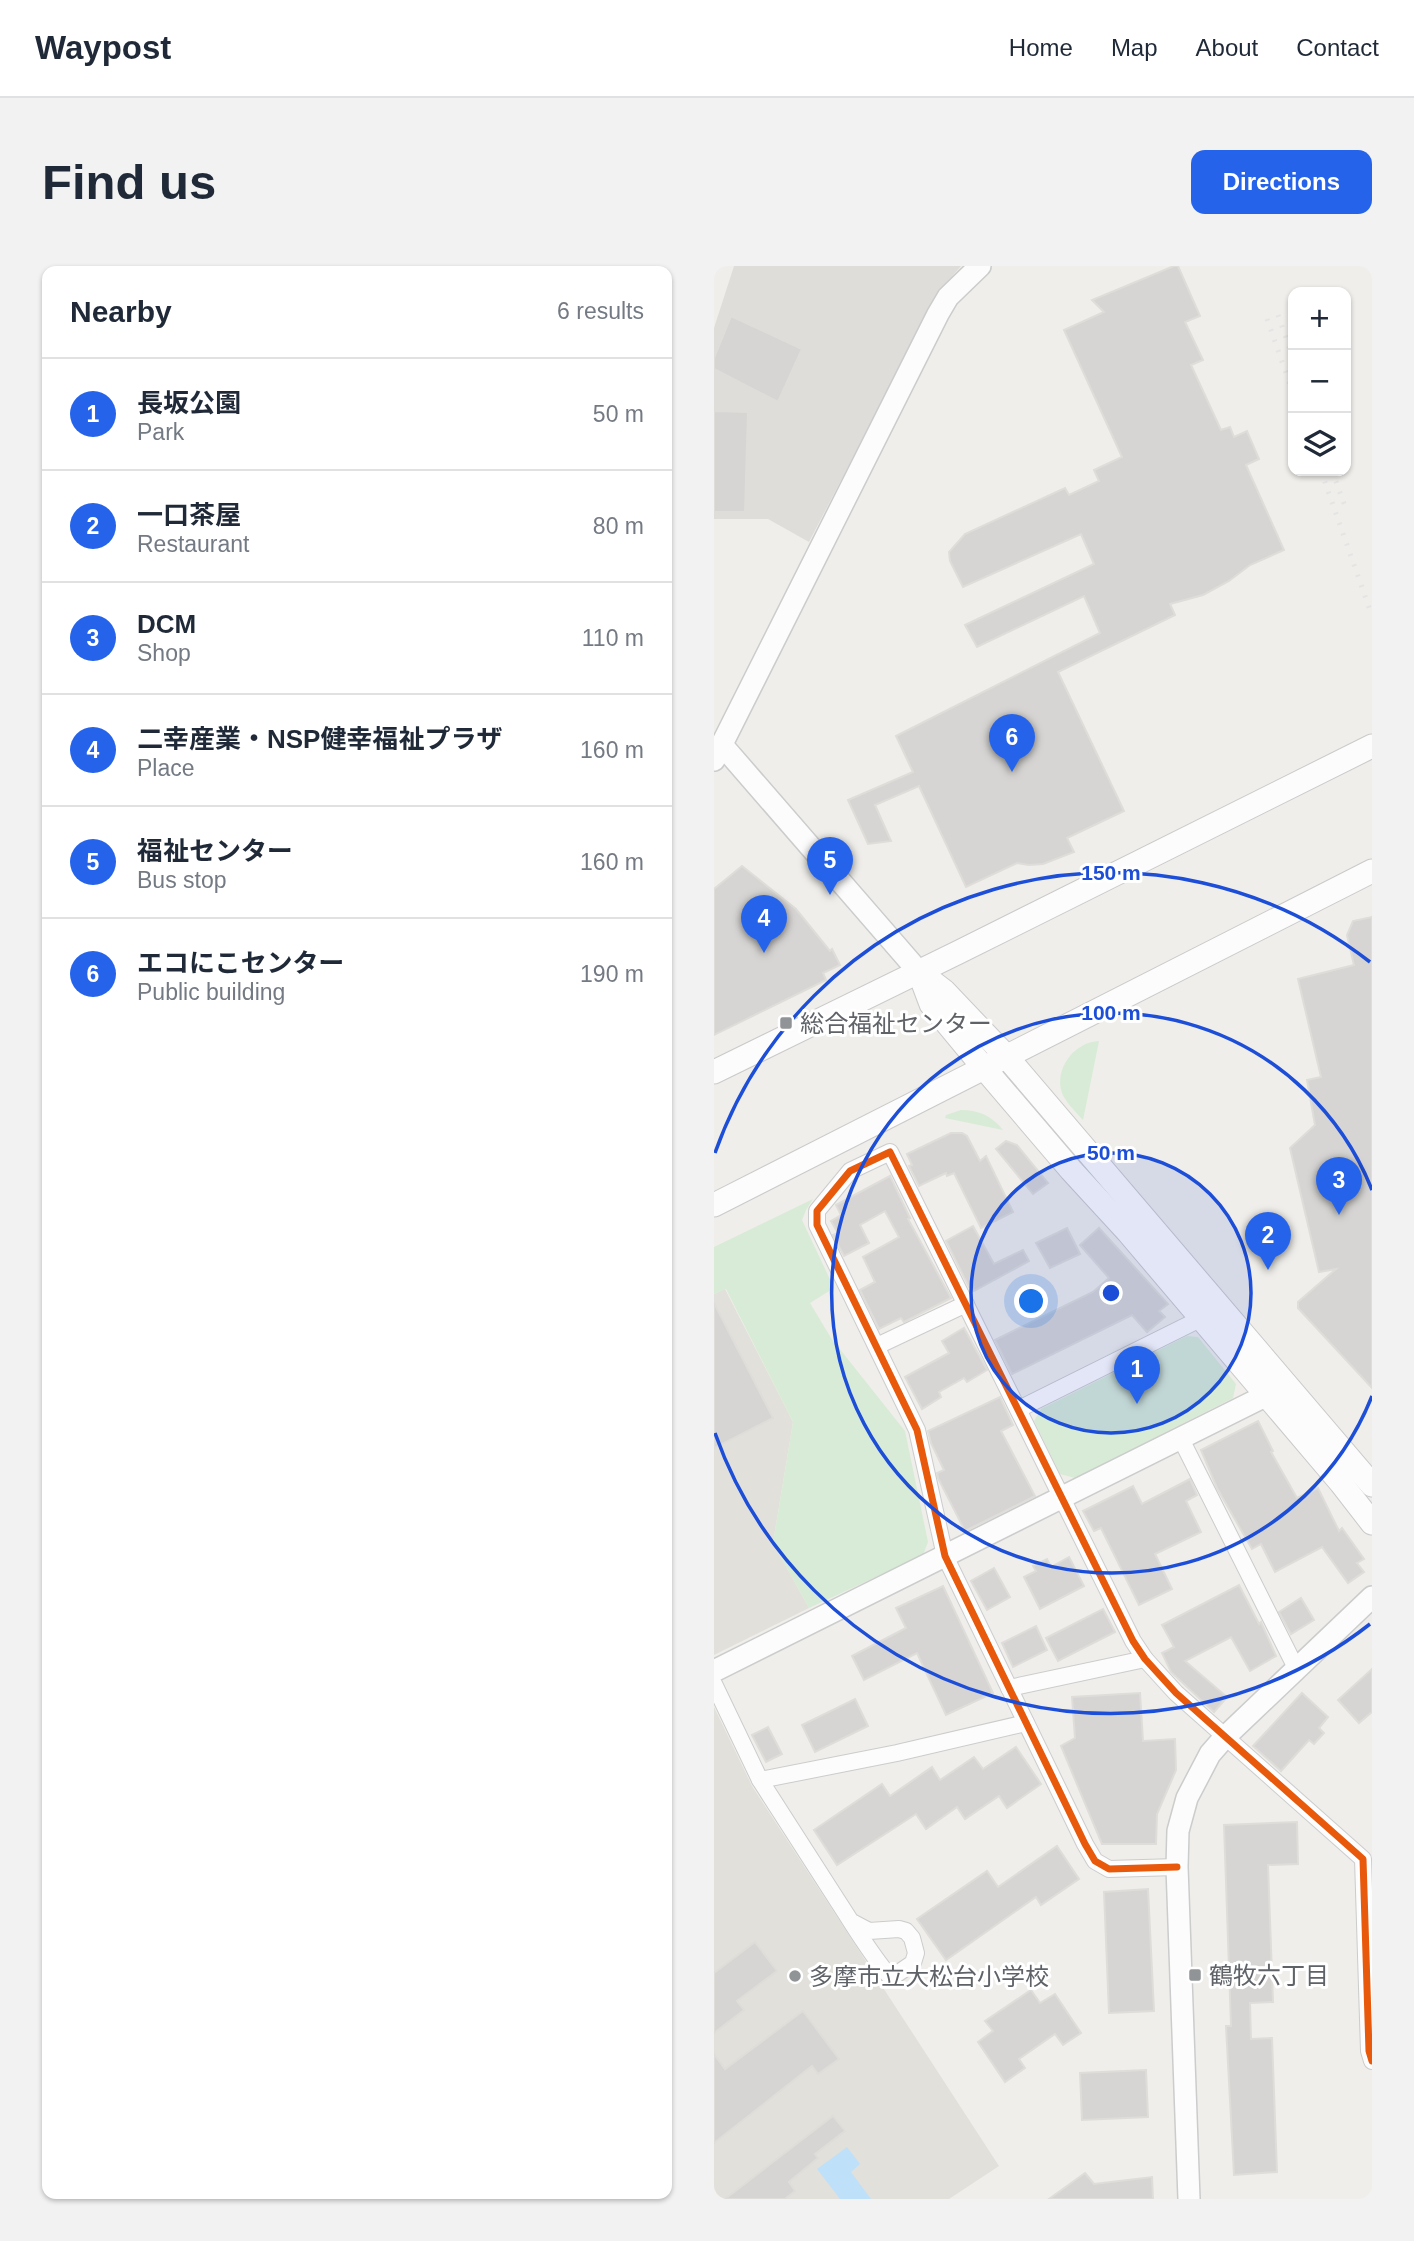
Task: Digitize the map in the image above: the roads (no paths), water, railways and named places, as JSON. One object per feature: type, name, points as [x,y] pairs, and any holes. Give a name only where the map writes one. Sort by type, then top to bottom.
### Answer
[{"type":"main road","points":[[714,1072],[1372,746]]},
{"type":"main road","points":[[714,1205],[1372,871]]},
{"type":"main road","points":[[919,972],[944,991],[1006,1056],[1372,1485]]},
{"type":"main road","points":[[919,972],[931,1004],[1202,1318],[1372,1523]]},
{"type":"street","points":[[919,972],[718,752],[938,314],[948,297],[980,266]]},
{"type":"street","points":[[1177,1867],[1109,1869],[1096,1861],[1085,1844],[945,1556],[918,1430],[817,1225],[817,1211],[850,1171],[890,1152],[1133,1641],[1145,1659],[1176,1693],[1224,1738],[1367,1859],[1369,2051],[1372,2061]]},
{"type":"street","points":[[877,1346],[967,1304]]},
{"type":"street","points":[[1019,1409],[1202,1318]]},
{"type":"street","points":[[714,1671],[1267,1395]]},
{"type":"street","points":[[1181,1439],[1296,1668]]},
{"type":"street","points":[[1189,2199],[1177,1867],[1178,1831],[1187,1798],[1200,1769],[1224,1738],[1372,1597]]},
{"type":"street","points":[[1009,1688],[1145,1659]]},
{"type":"street","points":[[714,1684],[760,1780],[852,1922]]},
{"type":"street","points":[[760,1780],[897,1753],[1026,1723]]},
{"type":"water","points":[[847,2147],[860,2164],[851,2172],[871,2199],[840,2199],[817,2169]]},
{"type":"railway","points":[[1278,315],[1290,350]]},
{"type":"railway","points":[[1267,319],[1288,379]]},
{"type":"railway","points":[[1323,476],[1372,616]]},
{"type":"railway","points":[[1334,476],[1346,509]]},
{"type":"place","name":"エコにこセンター","points":[[1012,772]]},
{"type":"place","name":"福祉センター","points":[[830,895]]},
{"type":"place","name":"二幸産業・NSP健幸福祉プラザ","points":[[764,953]]},
{"type":"place","name":"総合福祉センター","points":[[786,1023]]},
{"type":"place","name":"DCM","points":[[1339,1215]]},
{"type":"place","name":"一口茶屋","points":[[1268,1270]]},
{"type":"place","name":"長坂公園","points":[[1137,1404]]},
{"type":"place","name":"鶴牧六丁目","points":[[1195,1975]]},
{"type":"place","name":"多摩市立大松台小学校","points":[[795,1976]]}]
